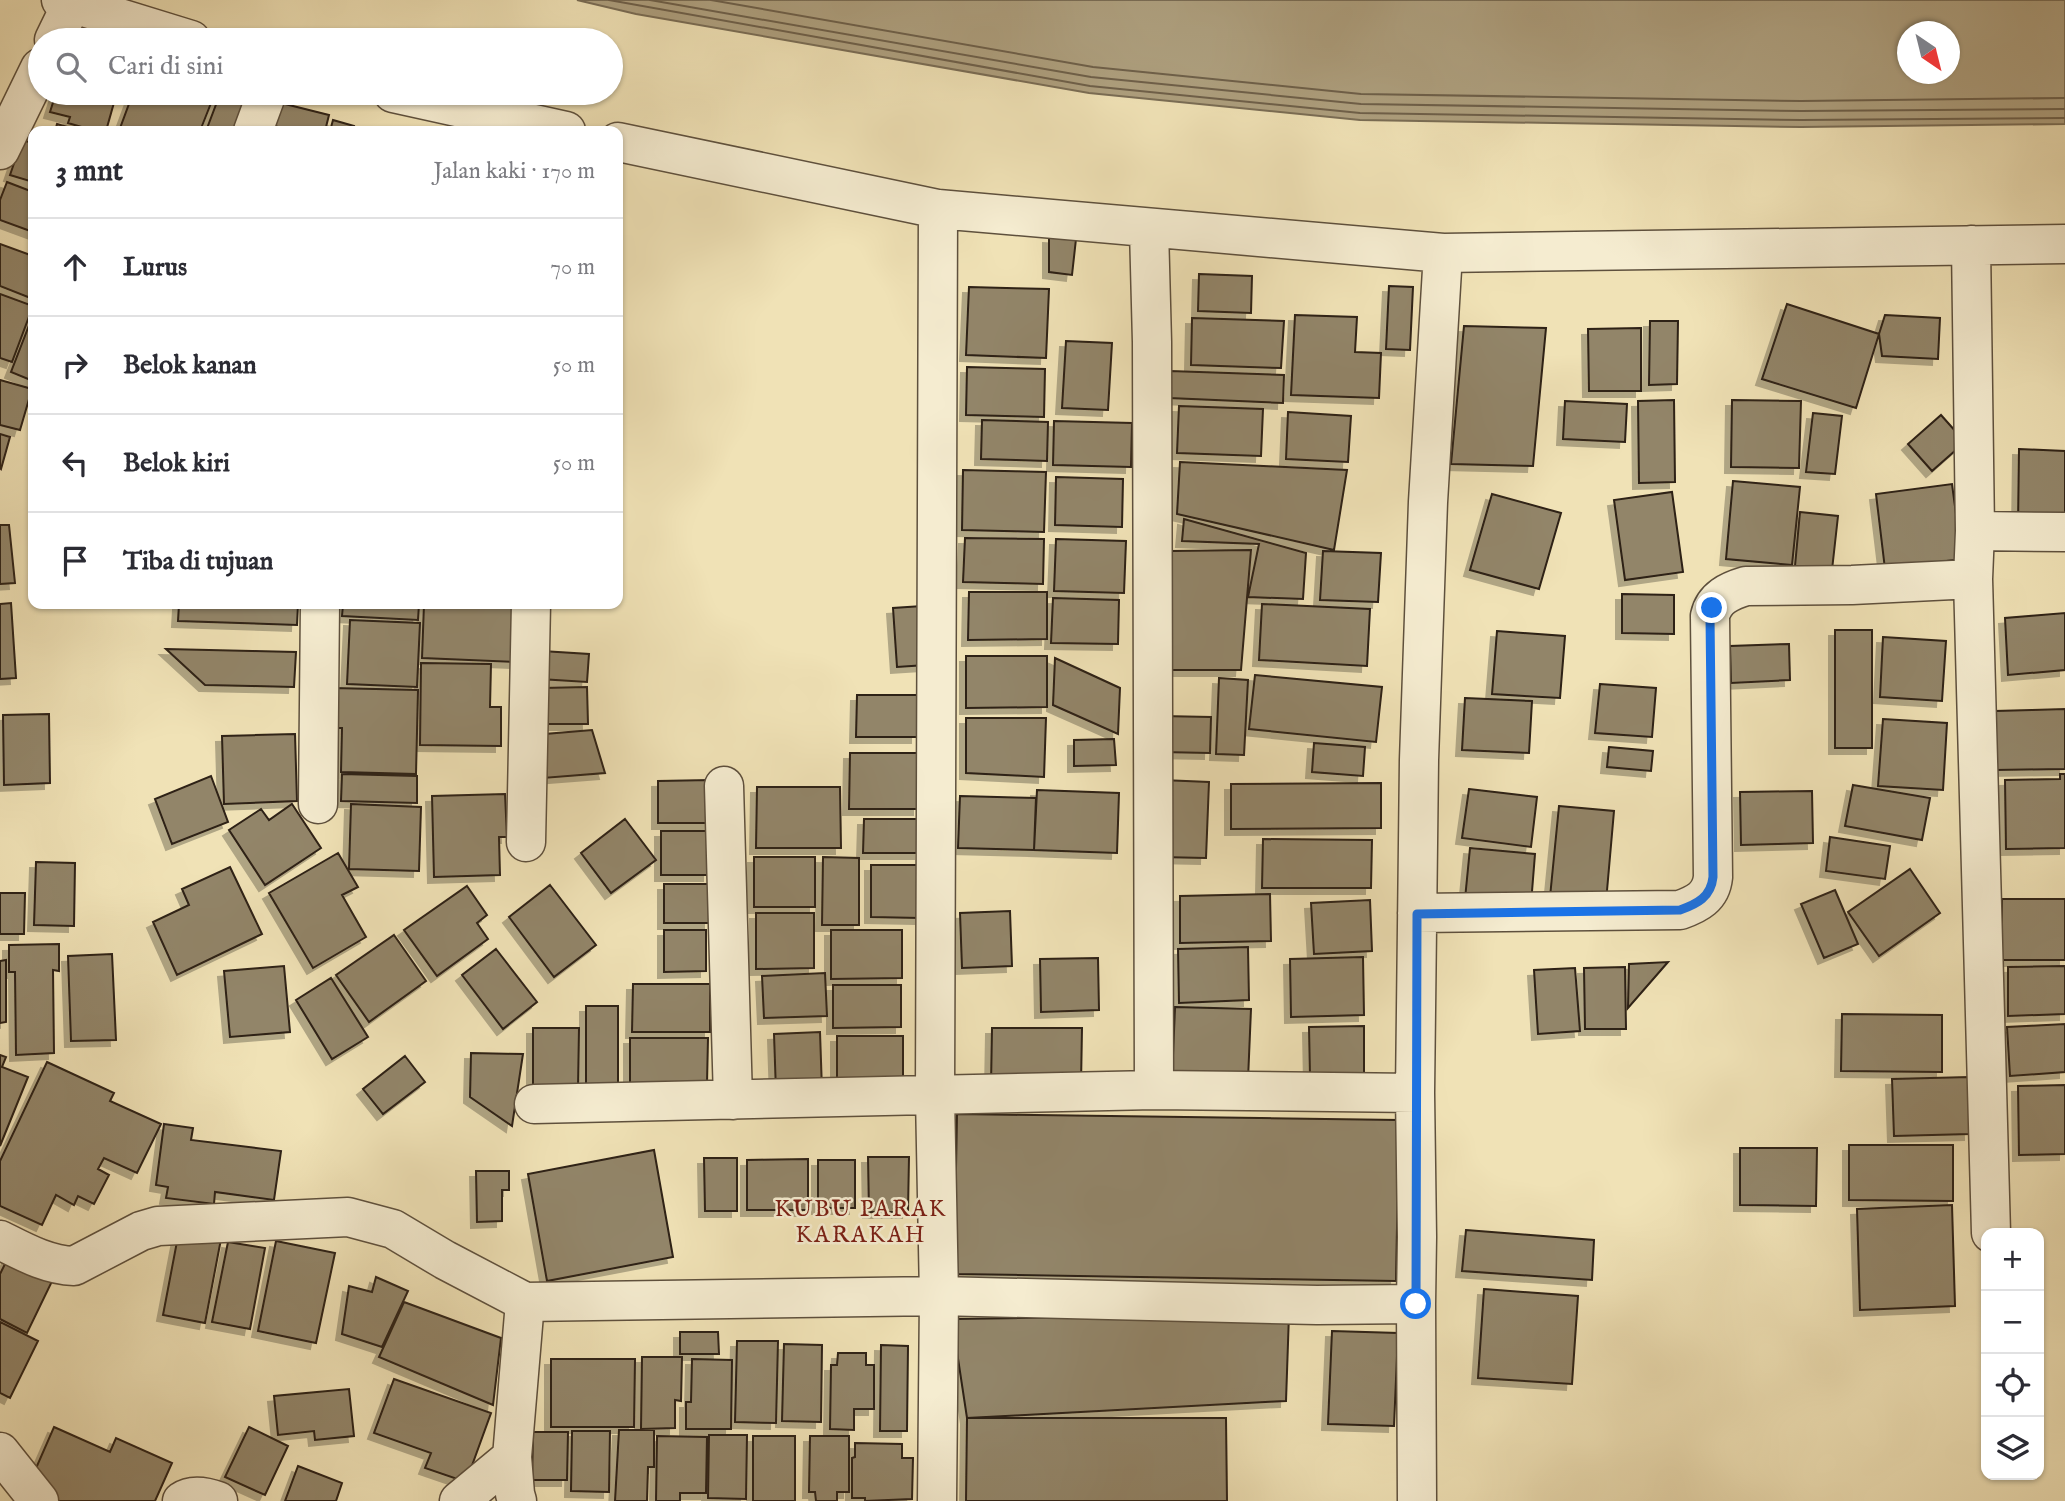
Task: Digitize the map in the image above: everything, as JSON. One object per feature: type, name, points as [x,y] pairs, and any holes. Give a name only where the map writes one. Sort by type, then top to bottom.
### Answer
[{"type":"street","points":[[58,28],[66,2],[152,28]]},
{"type":"street","points":[[0,150],[28,93]]},
{"type":"street","points":[[255,126],[263,105]]},
{"type":"street","points":[[448,105],[543,126]]},
{"type":"street","points":[[623,143],[938,209],[1443,253],[2065,244]]},
{"type":"street","points":[[937,1501],[939,1296],[935,1096],[938,209]]},
{"type":"street","points":[[1149,229],[1152,342],[1154,1090]]},
{"type":"street","points":[[1971,245],[1975,531],[1973,579],[1991,1228]]},
{"type":"street","points":[[1417,1501],[1415,1093],[1419,747],[1428,502],[1443,253]]},
{"type":"street","points":[[1975,531],[2065,532]]},
{"type":"street","points":[[1417,914],[1680,910],[1699,902],[1712,887],[1713,877],[1710,616],[1719,599],[1730,591],[1746,586],[1852,585],[1973,579]]},
{"type":"street","points":[[318,804],[320,609]]},
{"type":"street","points":[[526,842],[531,609]]},
{"type":"street","points":[[724,786],[733,1100]]},
{"type":"street","points":[[534,1104],[1154,1090],[1415,1093]]},
{"type":"street","points":[[0,1240],[36,1258],[74,1266],[141,1231],[158,1226],[348,1217],[393,1229],[445,1260],[526,1302],[939,1296],[1317,1305],[1416,1304]]},
{"type":"street","points":[[517,1501],[512,1457],[526,1302]]},
{"type":"street","points":[[0,1452],[39,1501]]},
{"type":"street","points":[[459,1501],[512,1457]]},
{"type":"street","points":[[182,1501],[197,1496],[218,1501]]},
{"type":"water","points":[[577,0],[2065,0],[2065,124],[1801,127],[1360,120],[1089,93],[636,14]]},
{"type":"building","points":[[52,105],[113,105],[107,126],[78,126],[68,123],[70,117],[50,112]]},
{"type":"building","points":[[129,105],[210,105],[202,126],[121,126]]},
{"type":"building","points":[[216,105],[253,106],[245,126],[208,126]]},
{"type":"building","points":[[280,105],[329,115],[326,126],[274,126]]},
{"type":"building","points":[[333,120],[354,126],[331,126]]},
{"type":"building","points":[[22,140],[28,142],[28,180],[10,175]]},
{"type":"building","points":[[7,182],[28,190],[28,230],[0,220],[0,200]]},
{"type":"building","points":[[1049,237],[1076,239],[1072,275],[1049,272]]},
{"type":"building","points":[[0,244],[28,254],[28,297],[0,286]]},
{"type":"building","points":[[1199,274],[1252,276],[1251,313],[1198,311]]},
{"type":"building","points":[[1389,286],[1413,287],[1410,350],[1386,349]]},
{"type":"building","points":[[969,287],[1049,289],[1046,358],[966,355]]},
{"type":"building","points":[[0,294],[28,304],[28,319],[12,362],[0,358]]},
{"type":"building","points":[[1787,304],[1879,334],[1856,408],[1762,379]]},
{"type":"building","points":[[1295,315],[1357,317],[1355,352],[1381,353],[1379,398],[1291,395]]},
{"type":"building","points":[[1885,315],[1940,318],[1938,359],[1882,356],[1879,334]]},
{"type":"building","points":[[1192,318],[1284,321],[1281,368],[1191,365]]},
{"type":"building","points":[[1650,321],[1678,321],[1677,384],[1649,385]]},
{"type":"building","points":[[1464,326],[1546,328],[1533,466],[1451,464]]},
{"type":"building","points":[[28,328],[28,379],[11,372]]},
{"type":"building","points":[[1641,328],[1641,391],[1589,391],[1588,329]]},
{"type":"building","points":[[1066,341],[1112,343],[1108,410],[1062,408]]},
{"type":"building","points":[[967,367],[1045,369],[1044,417],[966,415]]},
{"type":"building","points":[[1170,371],[1284,375],[1283,403],[1169,398]]},
{"type":"building","points":[[0,380],[28,388],[28,403],[20,430],[0,425]]},
{"type":"building","points":[[1674,400],[1675,482],[1639,483],[1638,401]]},
{"type":"building","points":[[1732,400],[1801,401],[1799,468],[1731,467]]},
{"type":"building","points":[[1565,401],[1627,404],[1625,442],[1563,439]]},
{"type":"building","points":[[1179,406],[1263,409],[1261,456],[1177,453]]},
{"type":"building","points":[[1288,412],[1351,416],[1348,462],[1286,459]]},
{"type":"building","points":[[1813,413],[1842,416],[1835,474],[1806,472]]},
{"type":"building","points":[[1941,415],[1965,442],[1932,471],[1908,444]]},
{"type":"building","points":[[982,420],[1048,422],[1047,461],[981,459]]},
{"type":"building","points":[[1054,421],[1132,423],[1131,467],[1053,465]]},
{"type":"building","points":[[0,434],[10,437],[1,469],[0,468]]},
{"type":"building","points":[[2019,449],[2065,451],[2065,527],[2018,526]]},
{"type":"building","points":[[1180,462],[1347,470],[1334,550],[1177,514]]},
{"type":"building","points":[[963,470],[1046,472],[1044,532],[962,530]]},
{"type":"building","points":[[1056,477],[1123,479],[1122,527],[1055,525]]},
{"type":"building","points":[[1733,481],[1800,487],[1792,565],[1726,559]]},
{"type":"building","points":[[1952,484],[1962,559],[1885,569],[1876,494]]},
{"type":"building","points":[[1672,492],[1683,572],[1625,580],[1614,500]]},
{"type":"building","points":[[1492,494],[1561,513],[1539,589],[1470,570]]},
{"type":"building","points":[[1800,512],[1838,516],[1832,570],[1795,566]]},
{"type":"building","points":[[1184,519],[1306,553],[1303,599],[1248,597],[1259,544],[1182,541]]},
{"type":"building","points":[[0,525],[9,525],[15,583],[0,584]]},
{"type":"building","points":[[965,538],[1044,539],[1043,584],[963,582]]},
{"type":"building","points":[[1056,539],[1126,541],[1124,593],[1054,591]]},
{"type":"building","points":[[1251,550],[1241,670],[1161,670],[1171,551]]},
{"type":"building","points":[[1323,551],[1381,553],[1378,602],[1320,600]]},
{"type":"building","points":[[969,592],[1047,592],[1047,639],[968,640]]},
{"type":"building","points":[[1622,594],[1674,595],[1674,634],[1622,633]]},
{"type":"building","points":[[1053,598],[1119,600],[1118,644],[1051,643]]},
{"type":"building","points":[[11,603],[16,678],[0,679],[0,604]]},
{"type":"building","points":[[1262,604],[1370,609],[1367,666],[1259,660]]},
{"type":"building","points":[[922,606],[926,665],[897,667],[893,608]]},
{"type":"building","points":[[179,609],[298,609],[297,625],[178,621]]},
{"type":"building","points":[[343,609],[419,609],[418,620],[342,616]]},
{"type":"building","points":[[424,609],[519,609],[516,662],[422,658]]},
{"type":"building","points":[[2065,613],[2065,670],[2008,675],[2005,618]]},
{"type":"building","points":[[350,620],[420,623],[417,687],[347,684]]},
{"type":"building","points":[[1835,630],[1872,630],[1872,748],[1835,748]]},
{"type":"building","points":[[1497,631],[1565,636],[1560,698],[1492,694]]},
{"type":"building","points":[[1883,637],[1946,641],[1942,701],[1880,697]]},
{"type":"building","points":[[1789,644],[1790,680],[1731,683],[1730,646]]},
{"type":"building","points":[[166,649],[296,652],[294,687],[205,685]]},
{"type":"building","points":[[542,651],[589,654],[587,682],[540,679]]},
{"type":"building","points":[[966,656],[1047,656],[1047,707],[966,708]]},
{"type":"building","points":[[1055,658],[1120,688],[1118,734],[1053,705]]},
{"type":"building","points":[[421,663],[491,664],[490,707],[501,707],[501,746],[420,745]]},
{"type":"building","points":[[1255,675],[1382,687],[1376,742],[1249,729]]},
{"type":"building","points":[[1219,678],[1248,680],[1244,755],[1216,754]]},
{"type":"building","points":[[1600,684],[1656,688],[1652,737],[1595,733]]},
{"type":"building","points":[[587,687],[588,724],[543,724],[542,688]]},
{"type":"building","points":[[333,688],[418,690],[416,774],[341,772],[342,728],[332,728]]},
{"type":"building","points":[[857,695],[918,695],[917,737],[856,737]]},
{"type":"building","points":[[1465,698],[1532,701],[1529,753],[1462,750]]},
{"type":"building","points":[[2065,709],[2065,769],[1995,770],[1995,711]]},
{"type":"building","points":[[49,714],[50,783],[4,785],[3,715]]},
{"type":"building","points":[[1161,716],[1211,717],[1210,753],[1160,752]]},
{"type":"building","points":[[966,718],[1046,718],[1044,777],[966,773]]},
{"type":"building","points":[[1883,719],[1947,723],[1943,790],[1878,786]]},
{"type":"building","points":[[592,730],[605,773],[543,778],[545,734]]},
{"type":"building","points":[[295,734],[297,801],[224,804],[222,736]]},
{"type":"building","points":[[1114,739],[1116,765],[1074,766],[1074,740]]},
{"type":"building","points":[[1314,743],[1365,747],[1363,776],[1312,772]]},
{"type":"building","points":[[1609,747],[1653,751],[1651,771],[1607,767]]},
{"type":"building","points":[[850,753],[919,753],[919,809],[849,809]]},
{"type":"building","points":[[342,774],[417,776],[417,803],[341,801]]},
{"type":"building","points":[[2060,774],[2065,774],[2065,848],[2006,849],[2005,780],[2060,779]]},
{"type":"building","points":[[211,776],[228,822],[172,844],[155,799]]},
{"type":"building","points":[[711,780],[711,823],[658,823],[658,781]]},
{"type":"building","points":[[1162,780],[1209,782],[1206,858],[1159,857]]},
{"type":"building","points":[[1381,783],[1381,828],[1231,829],[1231,784]]},
{"type":"building","points":[[1853,785],[1930,798],[1922,840],[1845,826]]},
{"type":"building","points":[[757,787],[840,787],[841,848],[756,848]]},
{"type":"building","points":[[1469,789],[1537,797],[1531,847],[1462,838]]},
{"type":"building","points":[[1037,790],[1119,793],[1117,853],[1034,850]]},
{"type":"building","points":[[1812,791],[1813,843],[1741,845],[1740,792]]},
{"type":"building","points":[[505,794],[507,837],[499,837],[500,875],[434,877],[432,796]]},
{"type":"building","points":[[960,796],[1036,798],[1034,850],[958,848]]},
{"type":"building","points":[[292,804],[321,848],[265,885],[229,830],[261,809],[269,820]]},
{"type":"building","points":[[351,804],[421,807],[419,871],[349,869]]},
{"type":"building","points":[[1559,806],[1614,811],[1606,902],[1550,897]]},
{"type":"building","points":[[625,819],[656,860],[611,893],[581,853]]},
{"type":"building","points":[[864,819],[920,819],[920,853],[863,853]]},
{"type":"building","points":[[661,831],[710,831],[709,875],[661,875]]},
{"type":"building","points":[[1830,837],[1890,846],[1885,879],[1826,871]]},
{"type":"building","points":[[1263,839],[1372,840],[1371,888],[1262,888]]},
{"type":"building","points":[[1470,848],[1535,854],[1531,904],[1465,899]]},
{"type":"building","points":[[338,853],[358,887],[342,895],[366,937],[313,968],[269,893]]},
{"type":"building","points":[[754,857],[815,857],[815,907],[754,907]]},
{"type":"building","points":[[823,857],[859,858],[859,925],[822,925]]},
{"type":"building","points":[[36,862],[75,863],[74,926],[34,925]]},
{"type":"building","points":[[871,865],[921,865],[920,918],[871,917]]},
{"type":"building","points":[[230,867],[262,934],[177,975],[153,922],[189,905],[182,889]]},
{"type":"building","points":[[1910,869],[1940,913],[1879,956],[1848,912]]},
{"type":"building","points":[[664,884],[710,884],[710,923],[664,923]]},
{"type":"building","points":[[550,885],[596,945],[554,977],[509,917]]},
{"type":"building","points":[[467,886],[487,915],[477,923],[488,939],[437,976],[404,930]]},
{"type":"building","points":[[1835,890],[1858,944],[1824,958],[1801,904]]},
{"type":"building","points":[[0,893],[25,893],[24,934],[0,934]]},
{"type":"building","points":[[1270,894],[1271,941],[1180,943],[1180,896]]},
{"type":"building","points":[[2002,899],[2065,899],[2065,960],[2002,960]]},
{"type":"building","points":[[1370,900],[1372,951],[1314,954],[1311,903]]},
{"type":"building","points":[[1010,911],[1012,966],[962,968],[960,913]]},
{"type":"building","points":[[756,913],[814,913],[814,968],[756,969]]},
{"type":"building","points":[[664,930],[706,930],[706,971],[664,972]]},
{"type":"building","points":[[831,930],[902,930],[902,978],[831,979]]},
{"type":"building","points":[[394,935],[426,981],[369,1022],[336,975]]},
{"type":"building","points":[[59,944],[59,971],[53,970],[54,1053],[16,1055],[15,972],[9,972],[9,945]]},
{"type":"building","points":[[1248,947],[1249,1000],[1179,1003],[1178,949]]},
{"type":"building","points":[[496,949],[537,1002],[503,1029],[462,975]]},
{"type":"building","points":[[112,954],[116,1040],[71,1041],[68,956]]},
{"type":"building","points":[[1363,957],[1364,1015],[1291,1017],[1290,959]]},
{"type":"building","points":[[1098,958],[1099,1010],[1041,1012],[1040,959]]},
{"type":"building","points":[[6,960],[6,1022],[0,1023],[0,961]]},
{"type":"building","points":[[1668,962],[1628,1008],[1629,964]]},
{"type":"building","points":[[284,966],[290,1032],[230,1037],[224,971]]},
{"type":"building","points":[[2065,966],[2065,1014],[2008,1016],[2008,967]]},
{"type":"building","points":[[1625,967],[1626,1029],[1585,1029],[1584,968]]},
{"type":"building","points":[[1575,968],[1580,1031],[1538,1034],[1534,970]]},
{"type":"building","points":[[825,973],[827,1016],[764,1018],[762,976]]},
{"type":"building","points":[[331,978],[368,1037],[332,1059],[296,1000]]},
{"type":"building","points":[[633,984],[710,984],[710,1032],[632,1032]]},
{"type":"building","points":[[833,985],[901,985],[901,1027],[833,1028]]},
{"type":"building","points":[[586,1006],[618,1006],[618,1088],[586,1088]]},
{"type":"building","points":[[1175,1007],[1251,1009],[1248,1080],[1172,1079]]},
{"type":"building","points":[[1842,1014],[1942,1015],[1942,1072],[1841,1071]]},
{"type":"building","points":[[2065,1024],[2065,1072],[2010,1076],[2007,1027]]},
{"type":"building","points":[[1364,1026],[1364,1076],[1310,1076],[1309,1027]]},
{"type":"building","points":[[533,1028],[579,1028],[578,1089],[533,1089]]},
{"type":"building","points":[[992,1028],[1082,1028],[1081,1085],[991,1085]]},
{"type":"building","points":[[820,1032],[822,1090],[776,1092],[774,1034]]},
{"type":"building","points":[[837,1036],[903,1036],[903,1082],[837,1082]]},
{"type":"building","points":[[630,1038],[708,1038],[707,1084],[630,1085]]},
{"type":"building","points":[[471,1053],[523,1054],[512,1126],[470,1097]]},
{"type":"building","points":[[0,1055],[6,1057],[2,1067],[28,1077],[0,1146]]},
{"type":"building","points":[[405,1056],[425,1082],[383,1114],[363,1089]]},
{"type":"building","points":[[47,1062],[114,1093],[110,1101],[161,1124],[137,1173],[104,1158],[98,1169],[109,1175],[94,1204],[78,1196],[74,1205],[56,1195],[42,1225],[0,1206],[0,1161]]},
{"type":"building","points":[[1969,1077],[1970,1134],[1894,1136],[1892,1079]]},
{"type":"building","points":[[2065,1085],[2065,1154],[2019,1155],[2018,1086]]},
{"type":"building","points":[[957,1114],[1399,1120],[1396,1281],[954,1274]]},
{"type":"building","points":[[164,1124],[193,1128],[191,1140],[281,1151],[274,1200],[215,1192],[214,1204],[166,1198],[168,1187],[156,1185]]},
{"type":"building","points":[[1849,1145],[1953,1145],[1953,1201],[1849,1200]]},
{"type":"building","points":[[1740,1148],[1817,1148],[1816,1206],[1740,1205]]},
{"type":"building","points":[[654,1150],[673,1257],[547,1281],[528,1174]]},
{"type":"building","points":[[868,1157],[909,1157],[908,1212],[869,1212]]},
{"type":"building","points":[[704,1158],[737,1158],[737,1211],[705,1211]]},
{"type":"building","points":[[808,1159],[808,1210],[747,1210],[747,1160]]},
{"type":"building","points":[[818,1160],[855,1160],[855,1208],[818,1208]]},
{"type":"building","points":[[476,1171],[509,1171],[509,1190],[502,1190],[502,1221],[477,1222]]},
{"type":"building","points":[[1952,1205],[1955,1306],[1860,1310],[1857,1209]]},
{"type":"building","points":[[1466,1230],[1594,1240],[1592,1280],[1462,1271]]},
{"type":"building","points":[[179,1231],[221,1239],[205,1323],[163,1315]]},
{"type":"building","points":[[276,1241],[335,1253],[316,1343],[258,1331]]},
{"type":"building","points":[[228,1242],[265,1248],[250,1329],[212,1322]]},
{"type":"building","points":[[11,1252],[56,1273],[27,1333],[0,1319],[0,1274]]},
{"type":"building","points":[[376,1277],[408,1291],[382,1347],[342,1334],[349,1286],[372,1292]]},
{"type":"building","points":[[1484,1289],[1578,1296],[1572,1384],[1478,1378]]},
{"type":"building","points":[[404,1302],[501,1338],[493,1405],[379,1357]]},
{"type":"building","points":[[1289,1314],[1286,1401],[967,1418],[952,1319]]},
{"type":"building","points":[[0,1322],[38,1341],[10,1398],[0,1393]]},
{"type":"building","points":[[1332,1331],[1398,1333],[1394,1426],[1328,1424]]},
{"type":"building","points":[[680,1332],[718,1332],[719,1354],[680,1354]]},
{"type":"building","points":[[737,1341],[778,1341],[776,1423],[735,1422]]},
{"type":"building","points":[[784,1344],[822,1345],[821,1422],[782,1421]]},
{"type":"building","points":[[881,1345],[908,1346],[907,1431],[880,1431]]},
{"type":"building","points":[[838,1353],[866,1353],[866,1365],[874,1365],[874,1409],[854,1409],[854,1430],[830,1429],[831,1365],[837,1365]]},
{"type":"building","points":[[642,1357],[682,1357],[681,1401],[675,1400],[675,1428],[641,1429]]},
{"type":"building","points":[[551,1359],[635,1359],[634,1427],[551,1427]]},
{"type":"building","points":[[692,1359],[732,1360],[731,1429],[686,1429],[686,1402],[691,1402]]},
{"type":"building","points":[[394,1379],[491,1413],[466,1482],[425,1468],[431,1453],[374,1433]]},
{"type":"building","points":[[349,1389],[354,1436],[315,1440],[314,1431],[278,1435],[274,1396]]},
{"type":"building","points":[[967,1418],[1226,1418],[1227,1501],[966,1501]]},
{"type":"building","points":[[54,1427],[110,1452],[116,1438],[172,1463],[155,1501],[56,1501],[33,1475]]},
{"type":"building","points":[[249,1427],[288,1446],[265,1495],[225,1477]]},
{"type":"building","points":[[619,1430],[654,1430],[654,1467],[648,1467],[647,1501],[615,1501]]},
{"type":"building","points":[[572,1431],[610,1431],[609,1492],[571,1491]]},
{"type":"building","points":[[533,1432],[568,1432],[567,1480],[532,1480]]},
{"type":"building","points":[[709,1435],[747,1435],[746,1499],[708,1498]]},
{"type":"building","points":[[657,1436],[707,1437],[706,1493],[680,1493],[680,1501],[656,1501]]},
{"type":"building","points":[[753,1436],[795,1436],[795,1501],[753,1501]]},
{"type":"building","points":[[810,1436],[849,1436],[849,1492],[837,1492],[837,1501],[816,1501],[815,1492],[809,1492]]},
{"type":"building","points":[[855,1443],[902,1444],[902,1458],[913,1458],[912,1499],[865,1501],[865,1498],[852,1498],[852,1458],[855,1457]]},
{"type":"building","points":[[298,1466],[342,1483],[336,1501],[285,1501]]},
{"type":"district","name":"KUBU PARAK KARAKAH","points":[[861,1222]]},
{"type":"route","points":[[1416,1304],[1417,914],[1680,910],[1699,902],[1708,893],[1713,877],[1712,608]]}]
